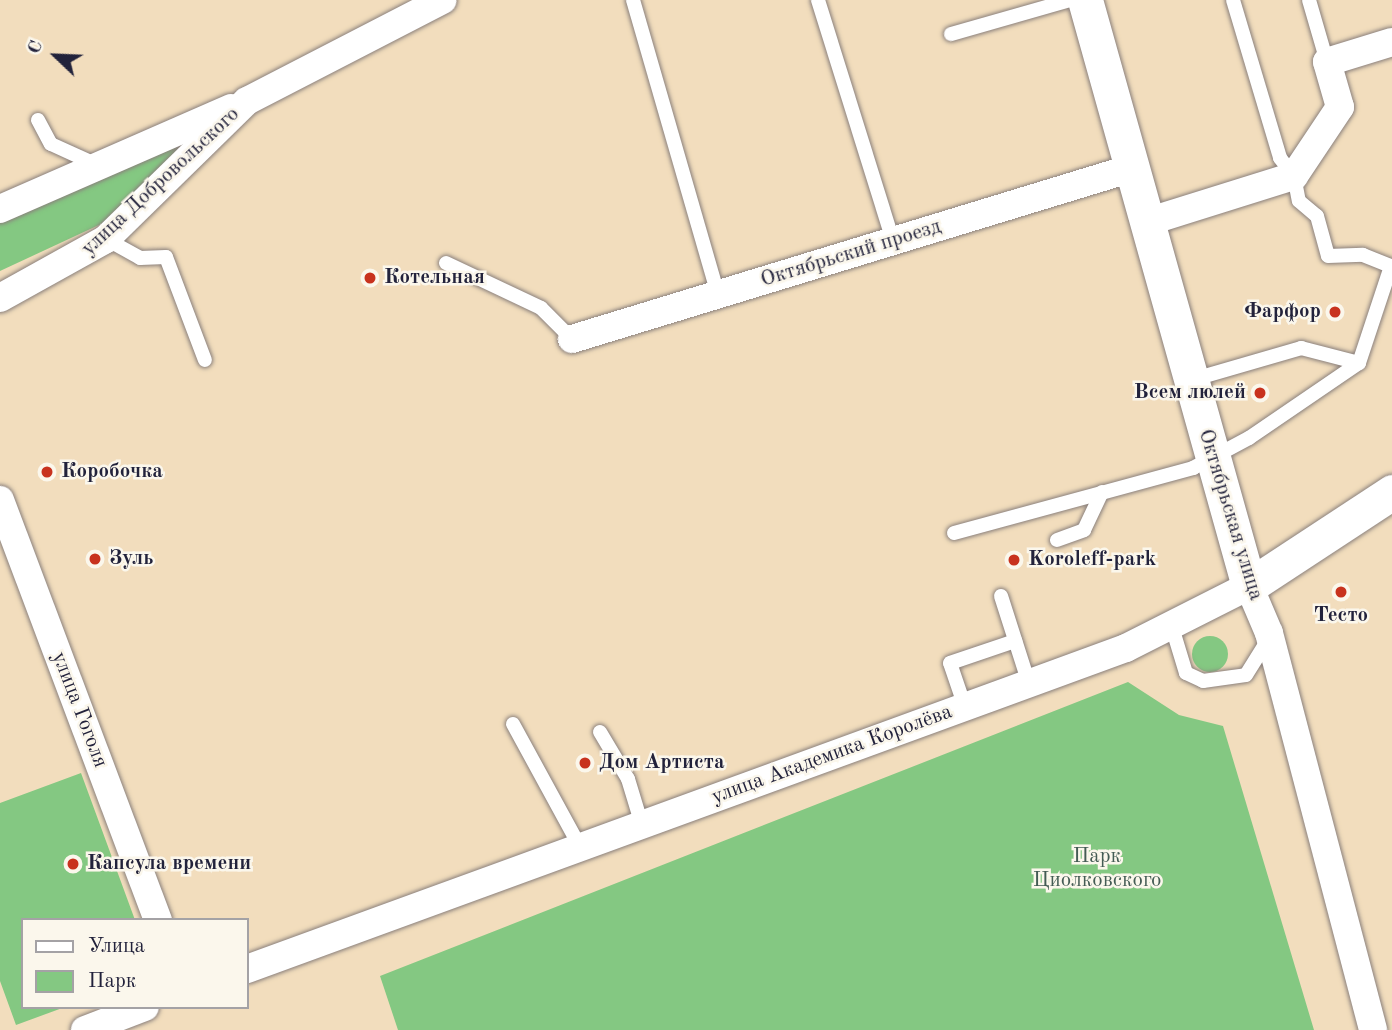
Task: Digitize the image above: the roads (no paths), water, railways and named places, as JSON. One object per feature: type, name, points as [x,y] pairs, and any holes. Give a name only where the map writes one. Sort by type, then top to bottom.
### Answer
[{"type":"street","name":"улица Добровольского","points":[[0,209],[247,101],[443,0]]},
{"type":"street","name":"Октябрьская улица","points":[[1085,0],[1129,169],[1147,222],[1212,461],[1249,586],[1269,633],[1373,1030]]},
{"type":"street","points":[[1147,222],[1294,176],[1340,107],[1327,62],[1392,42]]},
{"type":"street","name":"улица Добровольского","points":[[0,298],[106,239],[247,101]]},
{"type":"street","name":"Октябрьский проезд","points":[[572,339],[1129,169]]},
{"type":"street","name":"улица Академика Королёва","points":[[248,970],[1029,684],[1172,627],[1249,586],[1392,492]]},
{"type":"street","name":"улица Гоголя","points":[[0,502],[157,918]]},
{"type":"street","points":[[85,1030],[140,1009]]},
{"type":"lane","points":[[633,0],[718,295]]},
{"type":"lane","points":[[818,0],[893,241]]},
{"type":"lane","points":[[951,34],[1070,0]]},
{"type":"lane","points":[[954,533],[1212,461],[1359,363],[1364,332],[1391,266],[1363,255],[1328,256],[1317,216],[1299,201],[1294,176],[1280,158],[1233,0]]},
{"type":"lane","points":[[1309,0],[1327,62]]},
{"type":"lane","points":[[38,120],[51,145],[100,166]]},
{"type":"lane","points":[[106,239],[140,258],[166,257],[205,360]]},
{"type":"lane","points":[[446,263],[541,308],[572,339]]},
{"type":"lane","points":[[1189,381],[1301,348],[1359,363]]},
{"type":"lane","points":[[1057,540],[1084,530],[1102,492]]},
{"type":"lane","points":[[1001,596],[1029,684]]},
{"type":"lane","points":[[1172,627],[1186,673],[1225,682],[1245,675],[1261,659],[1269,633]]},
{"type":"lane","points":[[965,707],[950,663],[1015,641]]},
{"type":"lane","points":[[513,724],[580,847]]},
{"type":"lane","points":[[600,732],[628,779],[642,825]]},
{"type":"place","name":"Котельная","points":[[370,278]]},
{"type":"place","name":"Фарфор","points":[[1335,312]]},
{"type":"place","name":"Всем люлей","points":[[1260,393]]},
{"type":"place","name":"Коробочка","points":[[47,472]]},
{"type":"place","name":"Зуль","points":[[95,559]]},
{"type":"place","name":"Koroleff-park","points":[[1014,560]]},
{"type":"place","name":"Тесто","points":[[1341,592]]},
{"type":"place","name":"Дом Артиста","points":[[585,763]]},
{"type":"place","name":"Капсула времени","points":[[73,864]]},
{"type":"park label","name":"Парк Циолковского","points":[[1097,869]]}]
